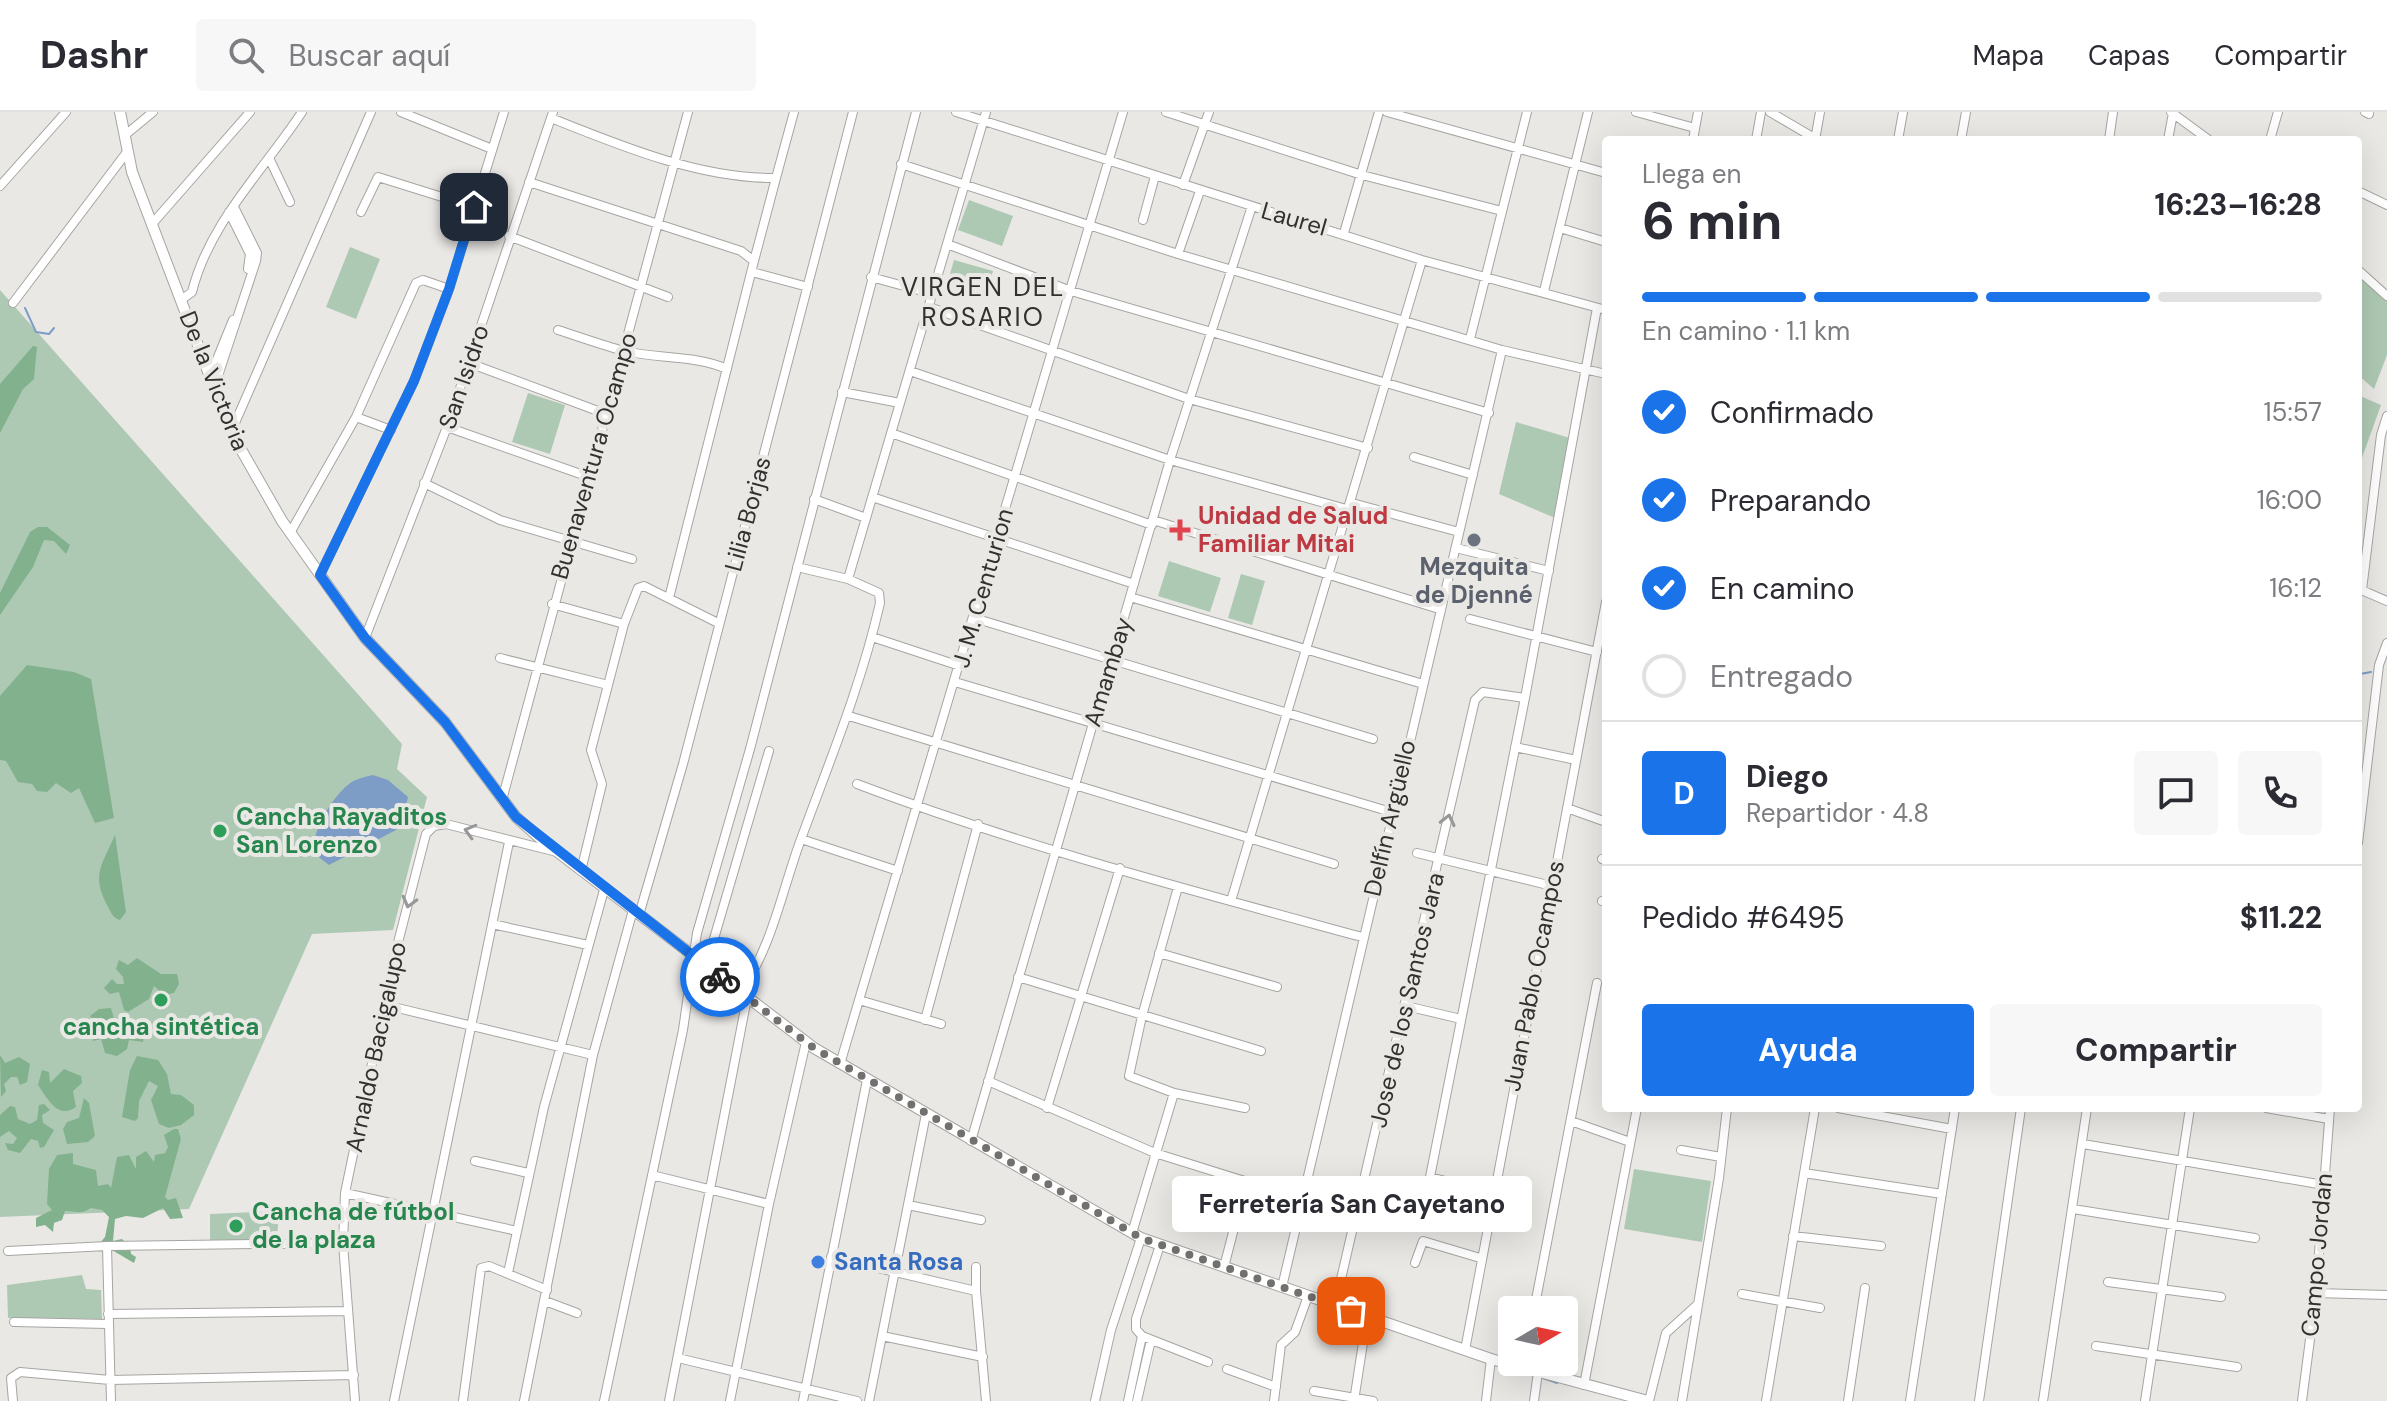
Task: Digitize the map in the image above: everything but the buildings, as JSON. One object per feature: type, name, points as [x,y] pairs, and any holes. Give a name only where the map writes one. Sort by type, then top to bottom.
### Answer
[{"type":"main road","name":"De la Victoria","points":[[120,112],[127,152],[231,432],[290,533],[365,638],[445,722],[502,800],[541,844],[558,852],[806,1042],[1136,1236],[1498,1360]]},
{"type":"main road","name":"De la Victoria","points":[[1552,1376],[1584,1385],[1603,1396],[1649,1401]]},
{"type":"street","points":[[0,186],[66,112]]},
{"type":"street","points":[[124,136],[153,112]]},
{"type":"street","points":[[152,224],[250,112]]},
{"type":"street","points":[[181,300],[192,292],[196,273],[231,209],[270,160],[302,112]]},
{"type":"street","points":[[231,432],[371,112]]},
{"type":"street","points":[[401,112],[492,149]]},
{"type":"street","points":[[320,575],[391,430],[449,289],[504,112]]},
{"type":"street","name":"Buenaventura Ocampo","points":[[502,800],[552,604],[688,112]]},
{"type":"street","points":[[669,598],[701,460],[794,112]]},
{"type":"street","name":"Lilia Borjas","points":[[524,1401],[593,1055],[683,764],[853,112]]},
{"type":"street","points":[[604,1401],[683,1030],[692,955],[916,112]]},
{"type":"street","name":"Laurel","points":[[956,112],[985,116],[1200,191],[1344,233],[1422,260],[1602,309]]},
{"type":"street","name":"J. M. Centurion","points":[[840,1064],[1123,112]]},
{"type":"street","points":[[1166,112],[1362,175],[1502,211]]},
{"type":"street","points":[[1183,185],[1209,112]]},
{"type":"street","points":[[1344,233],[1379,112]]},
{"type":"street","points":[[1387,112],[1517,151],[1602,172]]},
{"type":"street","points":[[1470,339],[1527,112]]},
{"type":"street","points":[[1544,291],[1588,112]]},
{"type":"street","points":[[1636,112],[1695,128]]},
{"type":"street","points":[[1694,136],[1698,112]]},
{"type":"street","points":[[1757,136],[1761,112]]},
{"type":"street","points":[[1770,112],[1809,136]]},
{"type":"street","points":[[1817,136],[1820,112]]},
{"type":"street","points":[[1899,136],[1903,112]]},
{"type":"street","points":[[1962,136],[1966,112]]},
{"type":"street","points":[[2110,136],[2113,112]]},
{"type":"street","points":[[2271,136],[2278,112]]},
{"type":"street","points":[[2169,136],[2172,113],[2204,136]]},
{"type":"street","points":[[552,115],[675,161],[734,177],[776,178]]},
{"type":"street","name":"San Isidro","points":[[365,638],[447,427],[552,115]]},
{"type":"street","points":[[848,579],[985,116]]},
{"type":"street","points":[[13,303],[127,152]]},
{"type":"street","points":[[270,160],[290,202]]},
{"type":"street","points":[[901,164],[965,182],[1178,254],[1502,350],[1602,373]]},
{"type":"street","points":[[1143,220],[1155,176]]},
{"type":"street","points":[[361,212],[378,177],[474,207]]},
{"type":"street","points":[[529,182],[741,251],[754,261]]},
{"type":"street","points":[[1178,254],[1200,191]]},
{"type":"street","points":[[2362,193],[2387,205]]},
{"type":"street","name":"Amambay","points":[[971,1141],[1170,460],[1252,206]]},
{"type":"street","points":[[213,380],[238,321],[254,254],[231,209]]},
{"type":"street","points":[[1560,228],[1602,241]]},
{"type":"street","points":[[509,236],[668,297]]},
{"type":"street","points":[[947,244],[1071,291],[1489,413]]},
{"type":"street","points":[[1231,901],[1422,260]]},
{"type":"street","points":[[752,272],[808,287]]},
{"type":"street","points":[[2362,274],[2384,294],[2387,281]]},
{"type":"street","points":[[871,277],[933,294]]},
{"type":"street","points":[[290,533],[356,417],[416,283],[423,280],[449,289]]},
{"type":"street","points":[[929,307],[1189,399],[1368,448]]},
{"type":"street","points":[[1492,1193],[1430,1177],[1538,635],[1586,370],[1602,309]]},
{"type":"street","points":[[558,330],[623,351],[678,361],[704,361],[727,369]]},
{"type":"street","name":"Delfín Argüello","points":[[1282,1287],[1391,812],[1502,350]]},
{"type":"street","points":[[469,363],[606,414]]},
{"type":"street","points":[[910,371],[1170,460],[1459,532]]},
{"type":"street","points":[[842,392],[900,403]]},
{"type":"street","points":[[2362,577],[2387,416]]},
{"type":"street","points":[[356,417],[391,430]]},
{"type":"street","points":[[447,427],[589,477]]},
{"type":"street","points":[[891,433],[1153,523],[1439,609]]},
{"type":"street","points":[[1414,457],[1473,475]]},
{"type":"street","points":[[424,483],[500,520],[632,559]]},
{"type":"street","points":[[872,497],[1134,584]]},
{"type":"street","points":[[814,499],[866,518]]},
{"type":"street","points":[[2362,519],[2371,520]]},
{"type":"street","points":[[1456,548],[1549,571]]},
{"type":"street","points":[[669,1401],[744,995],[849,716],[872,637],[879,593],[848,579],[797,567]]},
{"type":"street","points":[[581,871],[602,784],[591,750],[624,624],[638,588],[644,586],[718,623]]},
{"type":"street","points":[[2362,591],[2387,601]]},
{"type":"street","points":[[1130,597],[1423,684]]},
{"type":"street","points":[[552,604],[624,624]]},
{"type":"street","points":[[974,618],[1373,739]]},
{"type":"street","points":[[1470,619],[1597,652]]},
{"type":"street","name":"Juan Pablo Ocampos","points":[[1465,1350],[1492,1193],[1602,624]]},
{"type":"street","points":[[872,637],[960,666]]},
{"type":"street","points":[[2362,784],[2379,665],[2387,643]]},
{"type":"street","points":[[500,658],[608,685]]},
{"type":"street","points":[[955,682],[1391,812]]},
{"type":"street","name":"Jose de los Santos Jara","points":[[1335,1305],[1478,695],[1490,692],[1525,698]]},
{"type":"street","points":[[849,716],[1334,864]]},
{"type":"street","points":[[2362,725],[2371,726]]},
{"type":"street","points":[[1515,747],[1576,760]]},
{"type":"street","points":[[706,966],[769,751]]},
{"type":"street","points":[[857,784],[917,807],[1178,887],[1362,937]]},
{"type":"street","points":[[1567,808],[1602,821]]},
{"type":"street","name":"Arnaldo Bacigalupo","points":[[356,1401],[343,1243],[345,1193],[385,1005],[428,830],[446,824],[509,842],[541,844]]},
{"type":"street","points":[[925,1020],[978,824]]},
{"type":"street","points":[[801,839],[898,871]]},
{"type":"street","points":[[394,1401],[509,842]]},
{"type":"street","points":[[1417,853],[1552,886]]},
{"type":"street","points":[[1047,1108],[1120,868]]},
{"type":"street","points":[[1178,887],[1142,1016],[1129,1076],[1174,1093],[1245,1108]]},
{"type":"street","points":[[508,1273],[528,1173],[604,890]]},
{"type":"street","points":[[492,924],[588,945]]},
{"type":"street","points":[[1159,953],[1277,987]]},
{"type":"street","points":[[1018,977],[1261,1051]]},
{"type":"street","points":[[1537,1296],[1597,983]]},
{"type":"street","points":[[859,1000],[941,1024]]},
{"type":"street","points":[[385,1005],[593,1055]]},
{"type":"street","points":[[1406,1006],[1461,1019]]},
{"type":"street","points":[[730,1401],[769,1204],[806,1042]]},
{"type":"street","points":[[803,1401],[867,1080]]},
{"type":"street","points":[[988,1081],[1155,1153],[1302,1199]]},
{"type":"street","points":[[1095,1401],[1155,1153],[1174,1093]]},
{"type":"street","points":[[1584,1385],[1636,1112]]},
{"type":"street","points":[[1682,1401],[1727,1112]]},
{"type":"street","points":[[1766,1401],[1814,1112]]},
{"type":"street","points":[[1860,1112],[1952,1129]]},
{"type":"street","points":[[1910,1401],[1954,1112]]},
{"type":"street","points":[[1979,1401],[2020,1112]]},
{"type":"street","points":[[2043,1401],[2087,1112]]},
{"type":"street","points":[[2145,1401],[2189,1112]]},
{"type":"street","points":[[2289,1112],[2329,1119]]},
{"type":"street","name":"Campo Jordan","points":[[2302,1401],[2316,1293],[2330,1112]]},
{"type":"street","points":[[869,1401],[926,1114]]},
{"type":"street","points":[[1571,1121],[1630,1142]]},
{"type":"street","points":[[2083,1144],[2324,1185]]},
{"type":"street","points":[[1681,1150],[1721,1157]]},
{"type":"street","points":[[475,1161],[528,1173]]},
{"type":"street","points":[[1804,1173],[1942,1194]]},
{"type":"street","points":[[652,1175],[769,1204]]},
{"type":"street","points":[[1224,1267],[1246,1182]]},
{"type":"street","points":[[345,1193],[517,1231]]},
{"type":"street","points":[[908,1205],[981,1220]]},
{"type":"street","points":[[2073,1209],[2255,1238]]},
{"type":"street","points":[[1793,1236],[1881,1246]]},
{"type":"street","points":[[1415,1263],[1423,1241],[1480,1258]]},
{"type":"street","points":[[8,1251],[107,1246],[343,1243]]},
{"type":"street","points":[[1160,1245],[1136,1319],[1136,1329],[1147,1338],[1208,1362]]},
{"type":"street","points":[[107,1246],[111,1401]]},
{"type":"street","points":[[831,1257],[976,1291]]},
{"type":"street","points":[[463,1401],[480,1271],[489,1266],[547,1290]]},
{"type":"street","points":[[976,1267],[986,1401]]},
{"type":"street","points":[[2108,1282],[2221,1297]]},
{"type":"street","points":[[1848,1401],[1865,1288]]},
{"type":"street","points":[[2316,1293],[2387,1295]]},
{"type":"street","points":[[1742,1294],[1820,1308]]},
{"type":"street","points":[[1274,1401],[1281,1345],[1295,1332],[1308,1296]]},
{"type":"street","points":[[545,1301],[577,1313]]},
{"type":"street","points":[[1649,1401],[1666,1333],[1698,1304]]},
{"type":"street","points":[[108,1314],[348,1311]]},
{"type":"street","points":[[1354,1400],[1367,1317]]},
{"type":"street","points":[[14,1322],[108,1324]]},
{"type":"street","points":[[882,1336],[983,1357]]},
{"type":"street","points":[[1134,1400],[1147,1338]]},
{"type":"street","points":[[2096,1346],[2237,1367]]},
{"type":"street","points":[[678,1358],[857,1401]]},
{"type":"street","points":[[1486,1401],[1491,1359]]},
{"type":"street","points":[[1227,1369],[1276,1387]]},
{"type":"street","points":[[13,1401],[14,1374],[110,1380],[354,1375]]},
{"type":"street","points":[[1534,1401],[1537,1376]]},
{"type":"street","points":[[1314,1391],[1373,1401]]},
{"type":"green space","points":[[969,200],[1013,216],[1002,246],[958,230]]},
{"type":"green space","points":[[350,247],[380,259],[356,319],[326,307]]},
{"type":"green space","points":[[954,260],[993,271],[986,299],[946,288]]},
{"type":"green space","points":[[2362,279],[2387,301],[2387,355],[2374,389],[2362,378]]},
{"type":"green space","points":[[0,290],[402,744],[397,769],[427,797],[393,930],[312,934],[189,1209],[0,1217]]},
{"type":"green space","points":[[33,346],[37,347],[34,379],[23,389],[0,433],[0,384]]},
{"type":"green space","points":[[528,393],[565,405],[550,454],[512,442]]},
{"type":"green space","points":[[2362,397],[2381,405],[2362,458]]},
{"type":"green space","points":[[1516,422],[1570,438],[1555,518],[1499,494]]},
{"type":"green space","points":[[38,527],[47,527],[70,545],[66,554],[54,541],[44,540],[33,567],[0,615],[0,593],[30,532]]},
{"type":"green space","points":[[1169,561],[1221,578],[1210,612],[1158,596]]},
{"type":"green space","points":[[1241,574],[1265,581],[1252,625],[1228,618]]},
{"type":"green space","points":[[27,665],[74,672],[91,679],[114,818],[95,823],[79,788],[71,793],[56,783],[47,792],[37,791],[32,784],[18,782],[6,761],[0,760],[0,696]]},
{"type":"green space","points":[[115,835],[126,912],[120,920],[108,907],[99,879],[102,863]]},
{"type":"green space","points":[[137,958],[161,974],[177,974],[179,984],[174,993],[164,995],[154,986],[149,999],[128,1012],[124,1010],[119,992],[110,994],[104,988],[112,979],[117,984],[124,984],[123,977],[116,969],[119,960],[128,965]]},
{"type":"green space","points":[[111,1008],[117,1029],[131,1023],[139,1024],[145,1034],[143,1042],[129,1040],[127,1049],[117,1056],[105,1053],[101,1039],[93,1041],[95,1021],[90,1016],[99,1009]]},
{"type":"green space","points":[[0,1055],[5,1063],[19,1057],[30,1064],[27,1082],[20,1085],[17,1077],[11,1077],[4,1084],[6,1091],[1,1097]]},
{"type":"green space","points":[[137,1056],[158,1060],[167,1074],[171,1094],[181,1095],[194,1105],[194,1115],[181,1125],[169,1128],[159,1124],[151,1100],[158,1086],[149,1081],[139,1101],[138,1118],[135,1121],[122,1117],[130,1070]]},
{"type":"green space","points":[[64,1069],[81,1076],[82,1083],[73,1091],[76,1107],[64,1111],[50,1102],[38,1085],[42,1070],[49,1072],[50,1083]]},
{"type":"green space","points":[[84,1098],[89,1103],[95,1136],[88,1142],[67,1144],[63,1129],[67,1122],[79,1118]]},
{"type":"green space","points":[[44,1104],[50,1110],[42,1115],[43,1123],[54,1130],[44,1147],[40,1148],[38,1141],[31,1139],[20,1153],[8,1150],[5,1143],[13,1144],[17,1138],[9,1131],[0,1137],[0,1115],[10,1106],[15,1107],[18,1119],[30,1124],[37,1120],[39,1105]]},
{"type":"green space","points":[[178,1129],[181,1139],[165,1197],[168,1200],[176,1198],[183,1218],[170,1219],[163,1208],[143,1218],[126,1216],[115,1219],[113,1241],[122,1239],[130,1247],[131,1254],[136,1257],[134,1263],[100,1243],[105,1237],[109,1217],[102,1210],[65,1211],[62,1220],[54,1223],[53,1232],[45,1225],[36,1227],[36,1218],[52,1210],[47,1204],[49,1169],[57,1155],[73,1153],[73,1164],[96,1170],[98,1186],[108,1184],[111,1188],[117,1157],[129,1155],[136,1169],[136,1157],[146,1151],[154,1162],[155,1155],[165,1153],[168,1147],[164,1135]]},
{"type":"green space","points":[[1634,1169],[1711,1181],[1702,1242],[1624,1229]]},
{"type":"green space","points":[[279,1211],[277,1239],[210,1244],[210,1214]]},
{"type":"green space","points":[[82,1275],[86,1289],[101,1290],[102,1319],[8,1318],[7,1285]]},
{"type":"water","points":[[373,775],[388,780],[408,797],[403,819],[396,830],[329,865],[316,855],[314,847],[318,827],[336,797],[349,784]]},
{"type":"waterway","points":[[25,308],[36,332],[49,334],[54,328]]},
{"type":"waterway","points":[[2362,674],[2371,672]]},
{"type":"waterway","points":[[1543,1378],[1557,1383]]},
{"type":"way so far","points":[[720,977],[814,1048],[1141,1238],[1351,1311]]},
{"type":"place","name":"Unidad de Salud Familiar Mitai","points":[[1180,530]]},
{"type":"place","name":"Mezquita de Djenné","points":[[1474,540]]},
{"type":"place","name":"Cancha Rayaditos San Lorenzo","points":[[220,831]]},
{"type":"place","name":"cancha sintética","points":[[161,1000]]},
{"type":"place","name":"Cancha de fútbol de la plaza","points":[[236,1226]]},
{"type":"place","name":"Santa Rosa","points":[[818,1262]]},
{"type":"place","name":"Ferretería San Cayetano","points":[[1351,1311]]},
{"type":"district","name":"VIRGEN DEL ROSARIO","points":[[983,302]]},
{"type":"route","points":[[474,207],[449,289],[414,381],[320,575],[365,638],[445,722],[516,817],[604,890],[720,977]]}]
